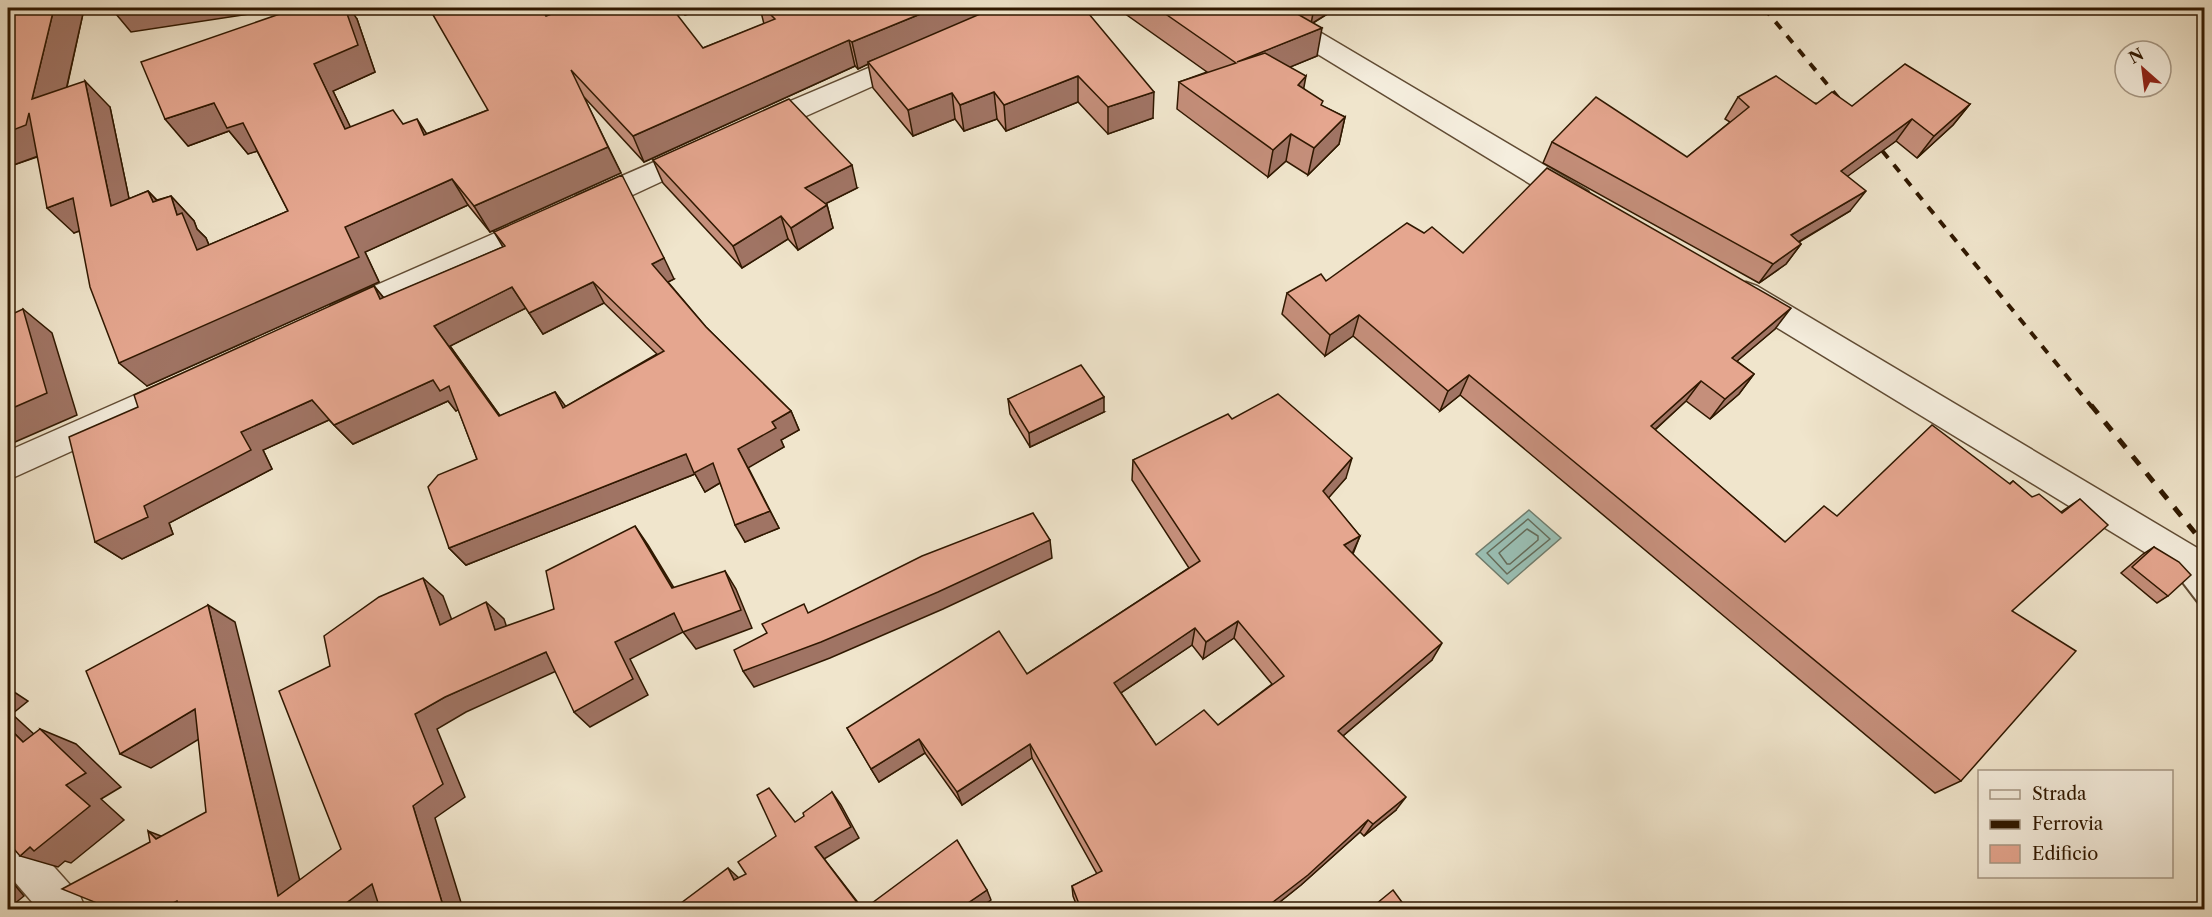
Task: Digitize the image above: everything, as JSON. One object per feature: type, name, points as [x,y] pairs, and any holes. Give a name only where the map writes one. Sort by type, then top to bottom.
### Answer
[{"type":"street","points":[[1261,8],[1603,214]]},
{"type":"street","points":[[322,323],[931,50]]},
{"type":"street","points":[[1725,282],[2205,570]]},
{"type":"street","points":[[8,466],[203,377]]},
{"type":"street","points":[[8,845],[66,909]]},
{"type":"lane","points":[[2168,549],[2205,596]]},
{"type":"water","points":[[1529,510],[1561,538],[1508,584],[1476,554]]},
{"type":"building","points":[[8,8],[54,8],[32,99],[85,81],[111,206],[148,191],[153,202],[171,196],[177,215],[182,213],[197,250],[288,211],[243,123],[227,128],[214,103],[165,119],[141,62],[297,8],[345,8],[358,45],[314,64],[345,129],[393,110],[403,124],[417,119],[424,135],[488,110],[429,8],[541,8],[546,16],[568,8],[672,8],[703,48],[775,19],[764,8],[935,8],[852,42],[849,40],[633,136],[571,70],[608,147],[474,206],[452,179],[345,227],[359,257],[119,363],[90,287],[73,198],[47,208],[29,113],[26,125],[8,132]]},
{"type":"building","points":[[118,8],[161,8],[116,14]]},
{"type":"building","points":[[994,8],[1084,8],[1154,92],[1108,107],[1078,76],[1004,105],[994,92],[960,105],[952,93],[908,110],[868,62]]},
{"type":"building","points":[[1157,8],[1287,8],[1322,28],[1237,62],[1265,53],[1306,76],[1298,85],[1323,101],[1321,105],[1345,117],[1314,148],[1291,134],[1273,150],[1179,82],[1236,63]]},
{"type":"building","points":[[1905,64],[1970,104],[1934,136],[1912,119],[1841,171],[1866,191],[1791,235],[1801,244],[1773,264],[1552,142],[1596,97],[1687,157],[1749,107],[1738,97],[1776,76],[1816,104],[1832,92],[1852,106]]},
{"type":"building","points":[[789,99],[852,165],[805,188],[827,205],[791,228],[781,216],[733,246],[653,160]]},
{"type":"building","points":[[1547,168],[1791,308],[1732,358],[1754,374],[1725,399],[1701,381],[1651,426],[1785,542],[1824,506],[1837,516],[1932,425],[2010,484],[2013,481],[2032,497],[2039,494],[2062,513],[2080,499],[2108,525],[2012,611],[2076,651],[1961,781],[1469,375],[1448,391],[1359,315],[1330,335],[1287,293],[1321,274],[1326,281],[1407,223],[1424,233],[1432,227],[1463,253]]},
{"type":"building","points":[[622,175],[664,258],[652,264],[706,327],[791,411],[772,422],[776,428],[738,449],[770,511],[735,525],[713,463],[694,473],[686,454],[449,548],[428,487],[438,475],[477,459],[449,386],[440,391],[433,380],[334,425],[312,400],[241,432],[251,450],[144,506],[148,517],[95,542],[69,437],[138,407],[134,395],[374,286],[380,299],[505,246],[494,232]],"holes":[[[593,282],[664,351],[563,408],[555,392],[499,416],[434,326],[512,287],[529,313]]]},
{"type":"building","points":[[23,309],[47,393],[8,410],[8,316]]},
{"type":"building","points":[[1081,365],[1104,397],[1029,433],[1008,399]]},
{"type":"building","points":[[1278,394],[1352,458],[1323,491],[1360,536],[1344,545],[1442,643],[1338,731],[1406,797],[1373,824],[1368,820],[1308,875],[1264,909],[1081,909],[1072,886],[1102,871],[1030,744],[957,792],[919,739],[871,769],[847,728],[999,631],[1027,674],[1200,561],[1133,460],[1228,414],[1232,419]],"holes":[[[1238,621],[1284,676],[1218,725],[1204,710],[1156,745],[1114,683],[1195,628],[1206,642]]]},
{"type":"building","points":[[1033,513],[1050,540],[938,592],[821,642],[743,671],[734,650],[767,633],[762,624],[804,604],[808,613],[922,556]]},
{"type":"building","points":[[635,526],[672,588],[725,571],[741,610],[683,632],[674,613],[615,642],[633,679],[574,712],[546,652],[445,697],[415,714],[443,784],[413,806],[444,909],[380,909],[372,884],[338,909],[180,909],[177,901],[161,909],[105,909],[102,905],[62,889],[150,842],[148,831],[156,839],[206,812],[195,709],[120,754],[86,671],[208,605],[278,896],[341,849],[279,691],[330,666],[324,636],[379,597],[423,578],[440,625],[486,602],[495,630],[554,609],[546,571]]},
{"type":"building","points":[[2154,547],[2179,562],[2191,575],[2168,596],[2132,567]]},
{"type":"building","points":[[8,727],[23,742],[40,729],[86,773],[66,785],[90,806],[34,851],[30,847],[20,856],[8,842]]},
{"type":"building","points":[[769,788],[795,822],[804,816],[803,813],[832,792],[851,827],[815,847],[862,909],[673,909],[728,868],[734,880],[746,874],[738,862],[776,836],[757,795]]},
{"type":"building","points":[[957,840],[987,890],[959,909],[864,909]]},
{"type":"building","points":[[1393,890],[1407,909],[1370,909]]},
{"type":"building","points":[[507,904],[509,909],[497,909]]},
{"type":"railway","points":[[1764,8],[1846,107]]},
{"type":"railway","points":[[1871,137],[2092,407]]},
{"type":"railway","points":[[2091,405],[2204,544]]}]
